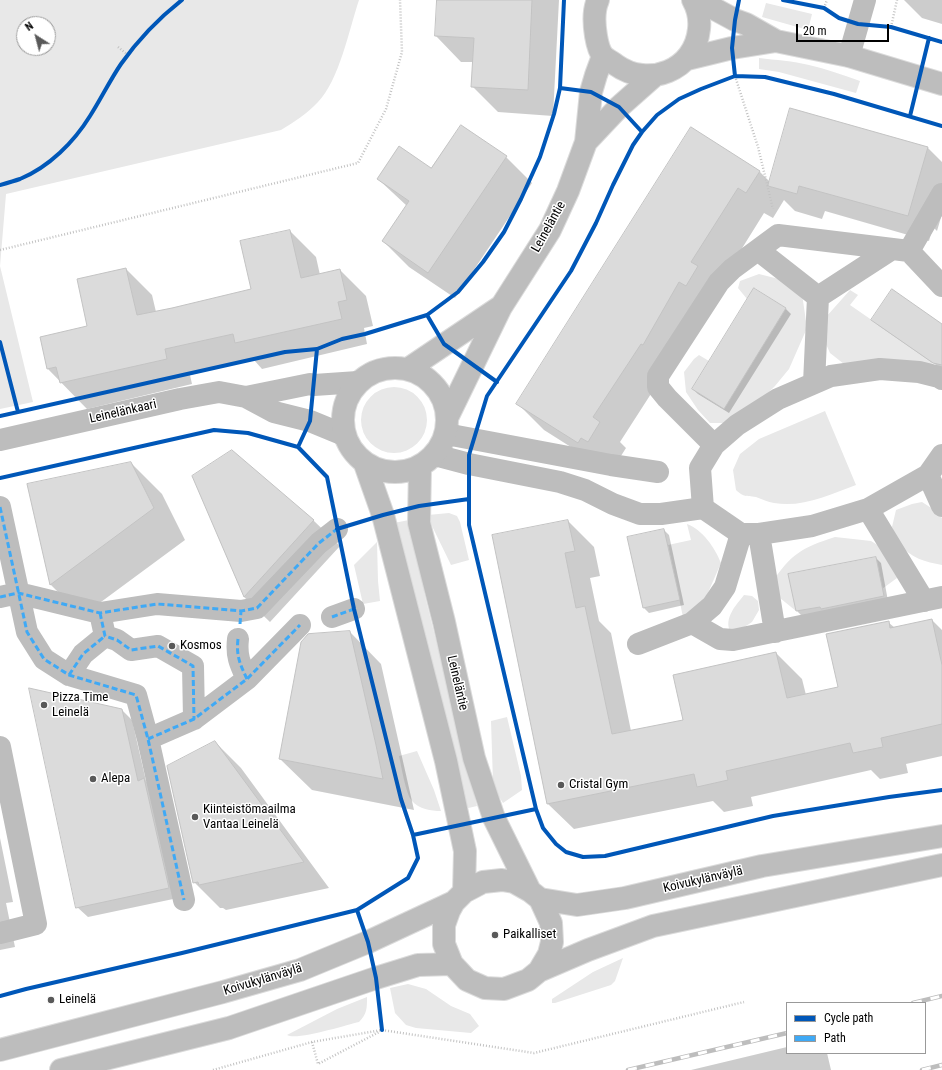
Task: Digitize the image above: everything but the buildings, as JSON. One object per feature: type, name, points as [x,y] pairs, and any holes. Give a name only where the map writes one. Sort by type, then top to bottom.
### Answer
[{"type":"main road","points":[[598,0],[593,23],[603,56],[620,68],[636,75],[654,76],[673,70],[687,59],[698,39],[700,21],[693,0]]},
{"type":"main road","points":[[698,0],[776,41],[850,56],[942,84]]},
{"type":"main road","points":[[850,56],[865,0]]},
{"type":"main road","points":[[687,59],[732,48],[776,41]]},
{"type":"main road","name":"Leineläntie","points":[[447,425],[501,307],[550,230],[568,191],[586,142],[591,92],[603,56]]},
{"type":"main road","name":"Leineläntie","points":[[586,142],[619,107],[654,76]]},
{"type":"main road","points":[[818,297],[901,250],[942,194]]},
{"type":"main road","points":[[714,445],[658,387],[658,376],[719,282],[732,269],[778,235],[901,250],[942,286]]},
{"type":"main road","points":[[758,250],[818,297]]},
{"type":"main road","points":[[814,384],[818,297]]},
{"type":"main road","name":"Leineläntie","points":[[408,369],[501,307]]},
{"type":"main road","points":[[427,461],[447,425],[443,398],[438,390],[425,377],[408,369],[390,368],[373,372],[358,382],[347,397],[342,417],[344,435],[352,452],[365,464],[382,472],[400,473],[427,461],[469,464],[560,482],[585,490],[613,504],[640,514],[661,514],[703,508],[750,534],[812,526],[868,509],[928,475],[942,455]]},
{"type":"main road","points":[[703,508],[700,468],[714,445],[737,425],[778,399],[831,376],[880,369],[919,372],[941,377]]},
{"type":"main road","name":"Leinelänkaari","points":[[0,440],[180,398],[219,392],[246,396],[310,384],[358,382]]},
{"type":"main road","name":"Leinelänkaari","points":[[246,396],[274,412],[310,421],[344,435]]},
{"type":"main road","points":[[447,425],[611,465],[658,472]]},
{"type":"main road","name":"Leineläntie","points":[[427,461],[419,523],[444,622],[474,758],[494,818],[535,895]]},
{"type":"main road","points":[[365,464],[383,515],[446,761],[465,851],[459,897],[449,911],[444,925],[444,944],[452,964],[468,980],[485,988],[504,989],[528,980],[539,971],[588,950],[653,926],[942,865]]},
{"type":"main road","points":[[928,475],[942,506]]},
{"type":"main road","points":[[0,507],[9,595],[27,632],[44,660],[69,675],[136,695],[148,739],[184,900]]},
{"type":"main road","points":[[692,623],[720,639],[733,640],[933,599],[868,509]]},
{"type":"main road","points":[[247,680],[239,661],[237,649],[239,625],[319,543],[337,529]]},
{"type":"main road","points":[[638,644],[692,623],[712,606],[725,587],[750,534]]},
{"type":"main road","points":[[750,534],[775,632]]},
{"type":"main road","points":[[9,595],[100,613],[157,604],[239,625]]},
{"type":"main road","points":[[332,616],[354,609]]},
{"type":"main road","points":[[100,613],[105,636]]},
{"type":"main road","points":[[148,739],[194,718],[247,680],[300,625]]},
{"type":"main road","points":[[69,675],[83,654],[105,636]]},
{"type":"main road","points":[[105,636],[117,640],[131,650],[158,646],[193,666],[194,718]]},
{"type":"main road","points":[[0,933],[36,924],[2,755]]},
{"type":"main road","name":"Koivukylänväylä","points":[[0,1050],[223,992],[300,970],[368,942],[459,897],[483,882],[502,880],[514,882],[535,895],[577,905],[625,898],[762,866],[942,836]]},
{"type":"main road","points":[[535,895],[552,923],[552,942],[549,954],[539,971]]},
{"type":"main road","points":[[61,1070],[229,1028],[418,965],[452,964]]},
{"type":"path","points":[[0,250],[358,163],[386,109],[402,52],[400,0]]},
{"type":"path","points":[[824,8],[826,0]]},
{"type":"path","points":[[891,27],[897,0]]},
{"type":"path","points":[[817,7],[824,8],[839,18],[858,24],[899,29]]},
{"type":"path","points":[[118,47],[128,55]]},
{"type":"path","points":[[732,48],[735,76],[758,147],[778,235]]},
{"type":"path","points":[[124,60],[132,49]]},
{"type":"path","points":[[728,78],[741,76]]},
{"type":"path","points":[[214,1070],[312,1042],[382,1030],[534,1054],[744,1002]]},
{"type":"path","points":[[381,1023],[382,1030]]},
{"type":"path","points":[[312,1042],[318,1064],[382,1030]]},
{"type":"shaded area","points":[[0,0],[359,0],[338,68],[325,93],[318,102],[300,118],[281,130],[6,194],[0,266]]},
{"type":"shaded area","points":[[766,3],[812,14],[808,30],[762,17]]},
{"type":"shaded area","points":[[759,58],[809,65],[860,81],[856,93],[779,72],[759,69]]},
{"type":"shaded area","points":[[0,266],[33,402],[0,409]]},
{"type":"shaded area","points":[[759,274],[787,281],[802,294],[807,328],[789,369],[775,386],[752,409],[725,423],[710,423],[698,410],[686,392],[684,372],[699,355],[709,361],[692,389],[724,408],[786,308],[755,288],[747,299],[738,288],[740,281]]},
{"type":"shaded area","points":[[850,290],[858,295],[850,305],[934,363],[928,365],[844,364],[830,353],[822,335],[826,317]]},
{"type":"shaded area","points":[[394,387],[407,390],[417,397],[424,407],[427,420],[424,433],[417,443],[407,450],[394,453],[381,450],[371,443],[364,433],[361,420],[364,407],[371,397],[381,390]]},
{"type":"shaded area","points":[[825,411],[856,485],[815,500],[795,504],[772,503],[756,497],[743,495],[736,490],[733,470],[740,454],[759,439]]},
{"type":"shaded area","points":[[922,502],[936,511],[942,518],[942,565],[924,561],[909,553],[900,544],[892,527],[896,510]]},
{"type":"shaded area","points":[[449,513],[457,516],[460,522],[469,560],[451,565],[428,515]]},
{"type":"shaded area","points":[[409,520],[426,600],[477,806],[464,809],[394,523]]},
{"type":"shaded area","points":[[687,524],[693,527],[708,540],[721,563],[707,595],[684,622],[668,545],[691,540]]},
{"type":"shaded area","points":[[835,537],[871,541],[884,549],[895,563],[897,578],[882,589],[876,557],[789,574],[796,611],[780,598],[771,584],[791,559],[798,553],[813,545]]},
{"type":"shaded area","points":[[377,542],[380,601],[363,604],[354,565]]},
{"type":"shaded area","points":[[744,595],[752,596],[758,601],[759,610],[752,622],[737,632],[730,631],[730,617],[734,607]]},
{"type":"shaded area","points":[[507,717],[521,776],[522,790],[503,803],[494,789],[491,721]]},
{"type":"shaded area","points":[[417,751],[434,790],[441,811],[429,810],[418,806],[412,801],[408,793],[399,756]]},
{"type":"shaded area","points":[[623,958],[615,981],[611,985],[552,1003],[552,999],[593,972]]},
{"type":"shaded area","points":[[408,984],[426,989],[451,1006],[470,1014],[479,1026],[471,1033],[416,1028],[406,1025],[395,1013],[390,988]]},
{"type":"shaded area","points":[[367,997],[366,1011],[359,1022],[300,1036],[287,1035],[337,1009]]},
{"type":"railway","points":[[917,1002],[942,996]]},
{"type":"railway","points":[[628,1070],[786,1033]]},
{"type":"railway","points":[[922,1070],[942,1065]]},
{"type":"marked path","points":[[0,507],[27,632],[44,659],[69,675],[136,695],[148,739],[184,900]]},
{"type":"marked path","points":[[0,597],[18,593],[100,613],[157,604],[241,611],[257,608],[319,543],[337,529]]},
{"type":"marked path","points":[[332,617],[354,609]]},
{"type":"marked path","points":[[240,624],[241,611]]},
{"type":"marked path","points":[[100,613],[105,636],[117,640],[131,650],[158,646],[193,666],[194,719]]},
{"type":"marked path","points":[[148,739],[194,719],[247,679],[300,625]]},
{"type":"marked path","points":[[69,675],[83,654],[105,636]]},
{"type":"marked path","points":[[238,639],[239,660],[247,679]]},
{"type":"cycle path","points":[[0,185],[31,174],[51,161],[60,153],[84,126],[117,70],[134,46],[165,14],[182,0]]},
{"type":"cycle path","points":[[0,996],[357,910],[408,878],[418,858],[413,835],[401,799],[354,609],[327,477],[298,447],[310,421],[317,349],[342,339],[365,334],[427,315],[458,292],[483,262],[504,232],[540,157],[554,114],[560,88],[564,0]]},
{"type":"cycle path","points":[[739,0],[732,48],[735,76],[679,99],[657,115],[642,132],[633,145],[596,223],[571,271],[487,396],[469,455],[469,525],[536,809],[543,828],[556,844],[566,852],[583,857],[605,856],[773,816],[942,790]]},
{"type":"cycle path","points":[[783,0],[824,8],[839,18],[858,24],[891,27],[942,42]]},
{"type":"cycle path","points":[[910,116],[929,38]]},
{"type":"cycle path","points":[[735,76],[765,77],[834,94],[942,126]]},
{"type":"cycle path","points":[[560,88],[591,92],[619,107],[642,132]]},
{"type":"cycle path","points":[[427,315],[444,344],[497,382]]},
{"type":"cycle path","points":[[0,342],[18,412]]},
{"type":"cycle path","points":[[0,416],[285,352],[317,349]]},
{"type":"cycle path","points":[[0,478],[214,430],[248,433],[298,447]]},
{"type":"cycle path","points":[[337,529],[419,506],[469,499]]},
{"type":"cycle path","points":[[413,835],[536,809]]},
{"type":"cycle path","points":[[357,910],[368,942],[376,978],[382,1030]]},
{"type":"place","name":"Kosmos","points":[[172,646]]},
{"type":"place","name":"Pizza Time Leinelä","points":[[44,705]]},
{"type":"place","name":"Alepa","points":[[93,779]]},
{"type":"place","name":"Cristal Gym","points":[[561,785]]},
{"type":"place","name":"Kiinteistömaailma Vantaa Leinelä","points":[[195,817]]},
{"type":"place","name":"Paikalliset","points":[[495,935]]},
{"type":"place","name":"Leinelä","points":[[51,1000]]}]
